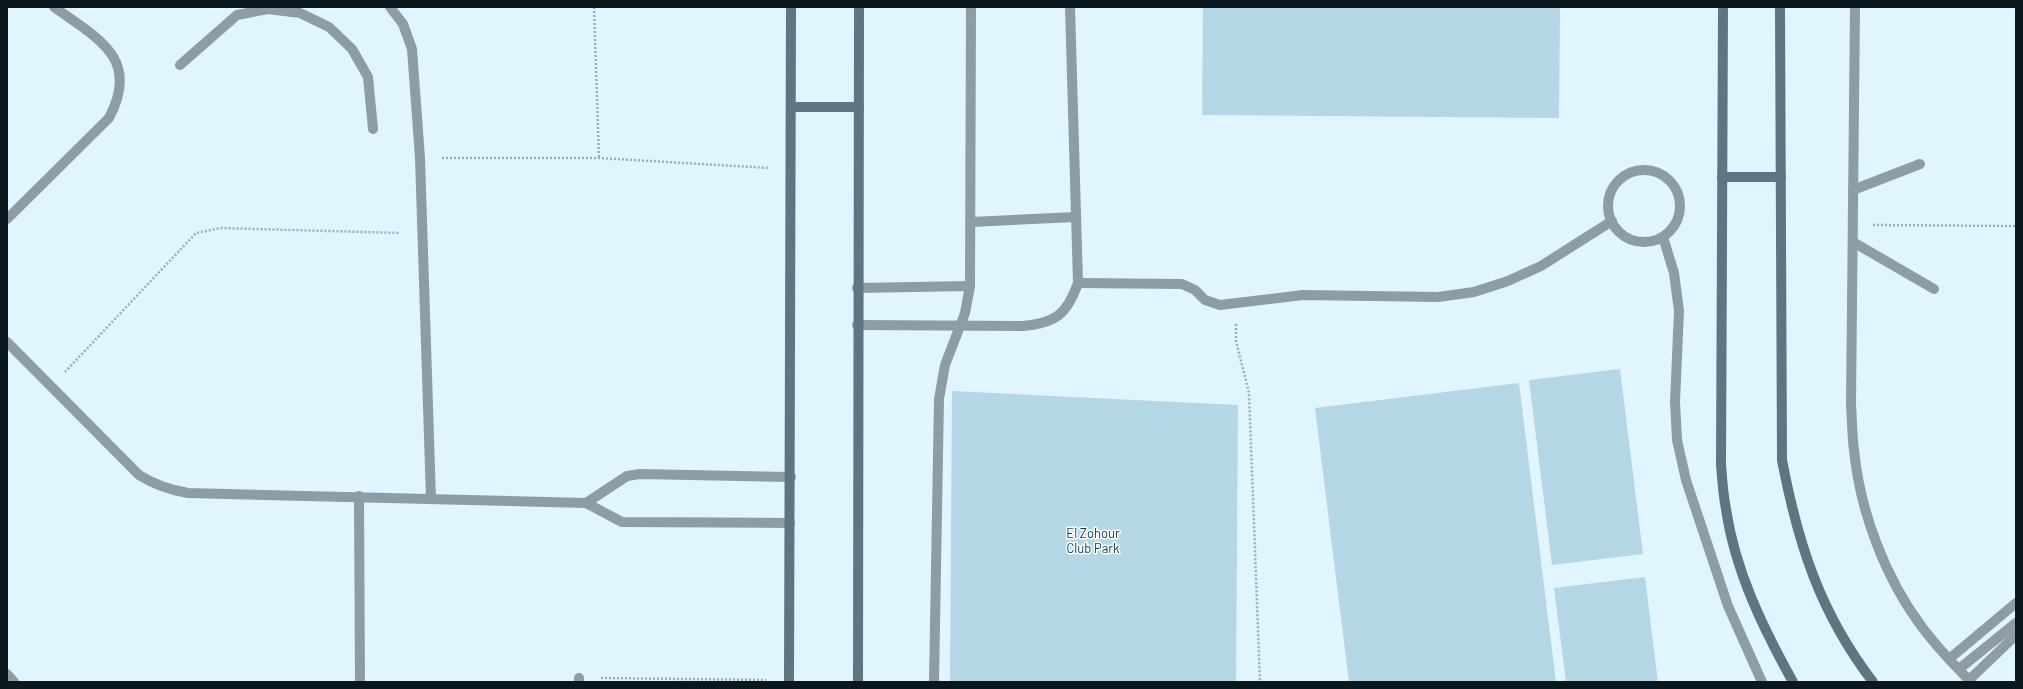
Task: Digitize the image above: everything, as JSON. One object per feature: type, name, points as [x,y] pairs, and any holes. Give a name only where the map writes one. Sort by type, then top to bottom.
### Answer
[{"type":"street","points":[[7,219],[109,118],[118,102],[121,79],[118,63],[109,50],[92,34],[54,7]]},
{"type":"street","points":[[390,7],[403,24],[412,49],[420,158],[430,498]]},
{"type":"street","points":[[790,681],[791,7]]},
{"type":"street","points":[[858,682],[859,7]]},
{"type":"street","points":[[934,682],[939,399],[945,366],[961,325],[970,286],[971,7]]},
{"type":"street","points":[[858,325],[1042,324],[1059,315],[1072,301],[1078,283],[1070,7]]},
{"type":"street","points":[[1723,7],[1721,464],[1726,510],[1742,574],[1767,635],[1793,682]]},
{"type":"street","points":[[1780,7],[1782,460],[1789,498],[1807,561],[1827,608],[1856,659],[1873,682]]},
{"type":"street","points":[[1855,7],[1851,404],[1854,451],[1863,498],[1877,543],[1897,586],[1922,627],[1948,659],[1970,681],[2016,635]]},
{"type":"street","points":[[180,66],[237,15],[268,9],[300,10],[329,27],[352,49],[368,77],[373,129]]},
{"type":"street","points":[[791,107],[859,107]]},
{"type":"street","points":[[1853,190],[1920,164]]},
{"type":"street","points":[[1643,170],[1655,171],[1665,176],[1674,185],[1679,195],[1681,207],[1678,219],[1672,229],[1663,237],[1646,241],[1629,238],[1619,231],[1612,221],[1608,210],[1609,198],[1614,187],[1621,178],[1631,172],[1643,170]]},
{"type":"street","points":[[1722,177],[1781,177]]},
{"type":"street","points":[[970,222],[1076,217]]},
{"type":"street","points":[[1078,283],[1182,284],[1195,290],[1205,300],[1212,304],[1237,303],[1303,295],[1438,297],[1474,292],[1508,282],[1541,266],[1612,221]]},
{"type":"street","points":[[1663,237],[1674,273],[1679,311],[1675,402],[1677,440],[1680,454],[1686,480],[1728,606],[1762,682]]},
{"type":"street","points":[[1853,242],[1934,289]]},
{"type":"street","points":[[858,288],[970,286]]},
{"type":"street","points":[[7,342],[139,475],[154,484],[171,491],[188,493],[359,496],[586,503],[622,522],[790,523]]},
{"type":"street","points":[[586,503],[627,476],[640,474],[791,477]]},
{"type":"street","points":[[359,496],[360,682]]},
{"type":"street","points":[[1948,659],[2016,602]]},
{"type":"street","points":[[1959,669],[2016,623]]},
{"type":"street","points":[[7,674],[14,682]]},
{"type":"path","points":[[594,7],[599,158]]},
{"type":"path","points":[[420,158],[599,158],[791,169]]},
{"type":"path","points":[[1853,225],[2016,226]]},
{"type":"path","points":[[51,387],[196,233],[208,230],[233,228],[422,234]]},
{"type":"path","points":[[1237,303],[1236,341],[1249,393],[1260,682]]},
{"type":"path","points":[[579,680],[790,681]]},
{"type":"green space","points":[[1203,7],[1560,7],[1559,118],[1202,115]]},
{"type":"green space","points":[[1620,369],[1643,554],[1552,565],[1529,380]]},
{"type":"green space","points":[[1519,383],[1556,682],[1349,682],[1315,408]]},
{"type":"green space","name":"El Zohour Club Park","points":[[952,391],[1238,405],[1236,682],[950,682]]},
{"type":"green space","points":[[1645,577],[1658,682],[1566,682],[1554,588]]}]
